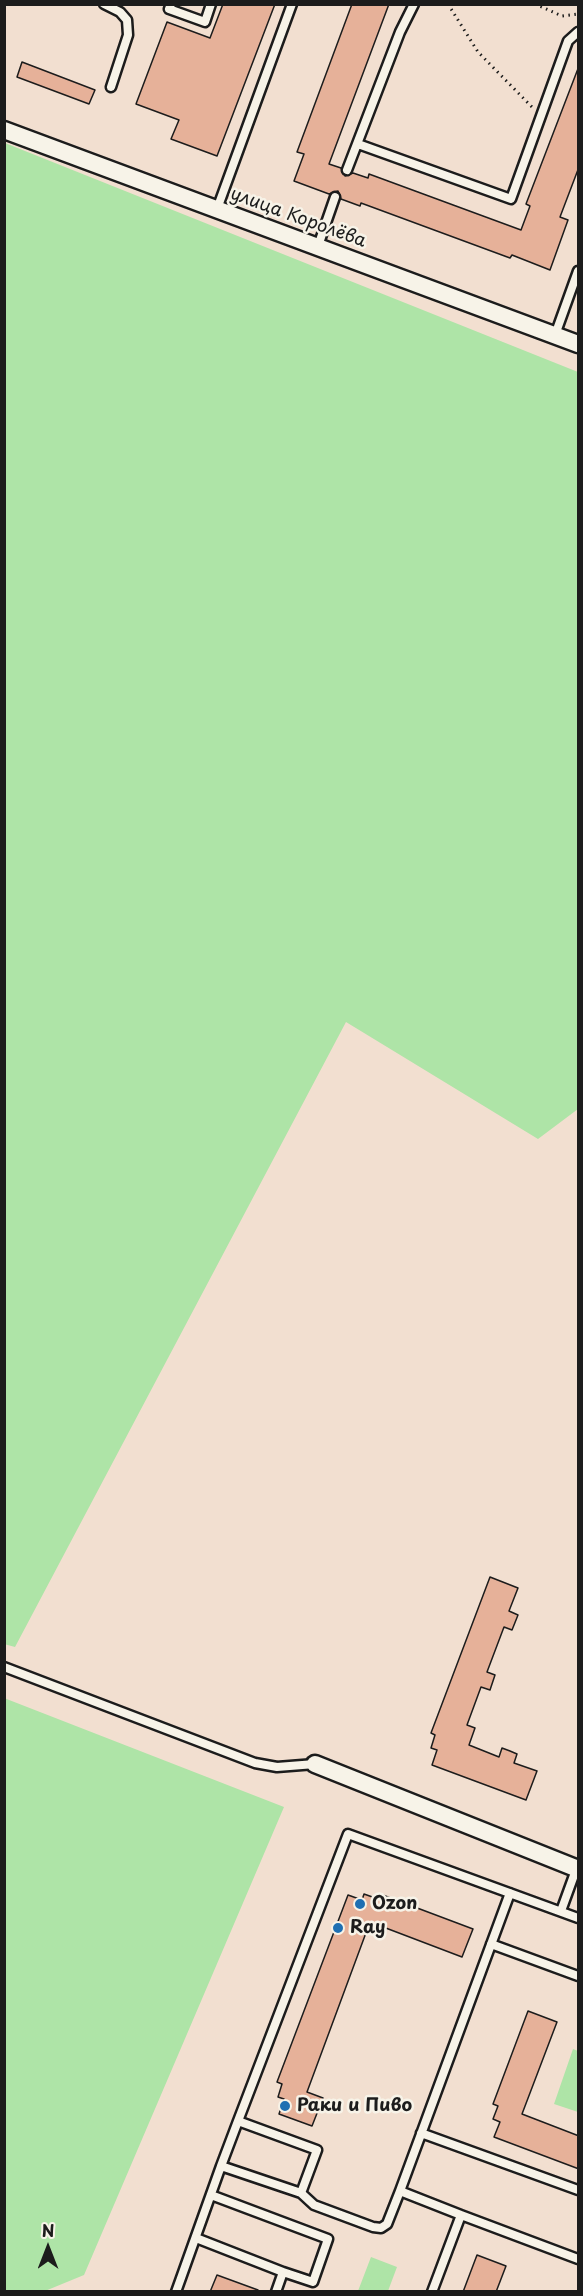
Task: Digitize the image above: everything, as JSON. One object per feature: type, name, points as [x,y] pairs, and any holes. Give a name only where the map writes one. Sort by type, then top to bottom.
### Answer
[{"type":"street","name":"улица Королёва","points":[[4,130],[579,344]]},
{"type":"street","points":[[315,1764],[578,1867]]},
{"type":"lane","points":[[104,4],[120,12],[128,20],[128,35],[111,87]]},
{"type":"lane","points":[[171,4],[169,9],[205,22],[212,4]]},
{"type":"lane","points":[[217,209],[292,4]]},
{"type":"lane","points":[[346,170],[400,32],[414,4]]},
{"type":"lane","points":[[358,144],[511,199],[568,41],[579,32]]},
{"type":"lane","points":[[318,246],[335,197]]},
{"type":"lane","points":[[555,335],[579,271]]},
{"type":"lane","points":[[4,1667],[255,1763],[278,1767],[315,1764]]},
{"type":"lane","points":[[176,2292],[221,2166],[348,1834],[579,1918]]},
{"type":"lane","points":[[561,1911],[578,1867]]},
{"type":"lane","points":[[221,2166],[301,2193],[314,2205],[373,2227],[381,2228],[387,2224],[510,1893]]},
{"type":"lane","points":[[491,1944],[579,1976]]},
{"type":"lane","points":[[238,2121],[317,2150],[301,2193]]},
{"type":"lane","points":[[421,2133],[579,2190]]},
{"type":"lane","points":[[400,2191],[579,2259]]},
{"type":"lane","points":[[196,2238],[313,2282],[328,2239],[212,2195]]},
{"type":"lane","points":[[432,2292],[461,2215]]},
{"type":"lane","points":[[276,2292],[282,2272]]},
{"type":"path","points":[[448,4],[478,52],[541,117]]},
{"type":"path","points":[[535,4],[562,16],[579,14]]},
{"type":"green space","points":[[5,143],[578,372],[578,1109],[538,1139],[346,1022],[15,1647],[4,1644]]},
{"type":"green space","points":[[4,1698],[284,1807],[84,2275],[45,2291],[5,2291]]},
{"type":"green space","points":[[573,2049],[578,2051],[578,2112],[554,2104]]},
{"type":"green space","points":[[371,2257],[397,2267],[388,2291],[358,2291]]},
{"type":"building","points":[[223,4],[275,4],[217,156],[171,139],[179,120],[136,104],[167,22],[210,38]]},
{"type":"building","points":[[352,4],[389,4],[329,164],[341,168],[345,176],[353,173],[368,178],[369,174],[521,230],[530,206],[526,204],[579,66],[579,167],[560,217],[568,220],[550,270],[512,255],[510,258],[361,203],[360,206],[341,199],[338,191],[329,194],[294,181],[304,154],[297,152]]},
{"type":"building","points":[[22,62],[95,90],[89,104],[17,77]]},
{"type":"building","points":[[490,1577],[518,1588],[509,1611],[518,1615],[512,1630],[504,1627],[487,1672],[495,1675],[490,1690],[481,1687],[467,1725],[475,1728],[469,1745],[499,1757],[502,1748],[510,1751],[517,1754],[514,1763],[537,1771],[526,1800],[432,1765],[437,1750],[431,1748],[435,1735],[431,1733]]},
{"type":"building","points":[[364,1894],[378,1899],[380,1894],[473,1929],[462,1957],[370,1922],[307,2092],[323,2098],[312,2126],[279,2114],[284,2099],[278,2097],[282,2084],[277,2082],[348,1895],[362,1900]]},
{"type":"building","points":[[528,2011],[557,2022],[522,2114],[579,2136],[579,2169],[494,2137],[500,2122],[493,2119],[498,2106],[493,2104]]},
{"type":"building","points":[[477,2255],[506,2266],[496,2292],[463,2292]]},
{"type":"building","points":[[217,2275],[258,2290],[258,2292],[210,2292]]},
{"type":"place","name":"Ozon","points":[[360,1904]]},
{"type":"place","name":"Ray","points":[[338,1928]]},
{"type":"place","name":"Раки и Пиво","points":[[285,2106]]}]
